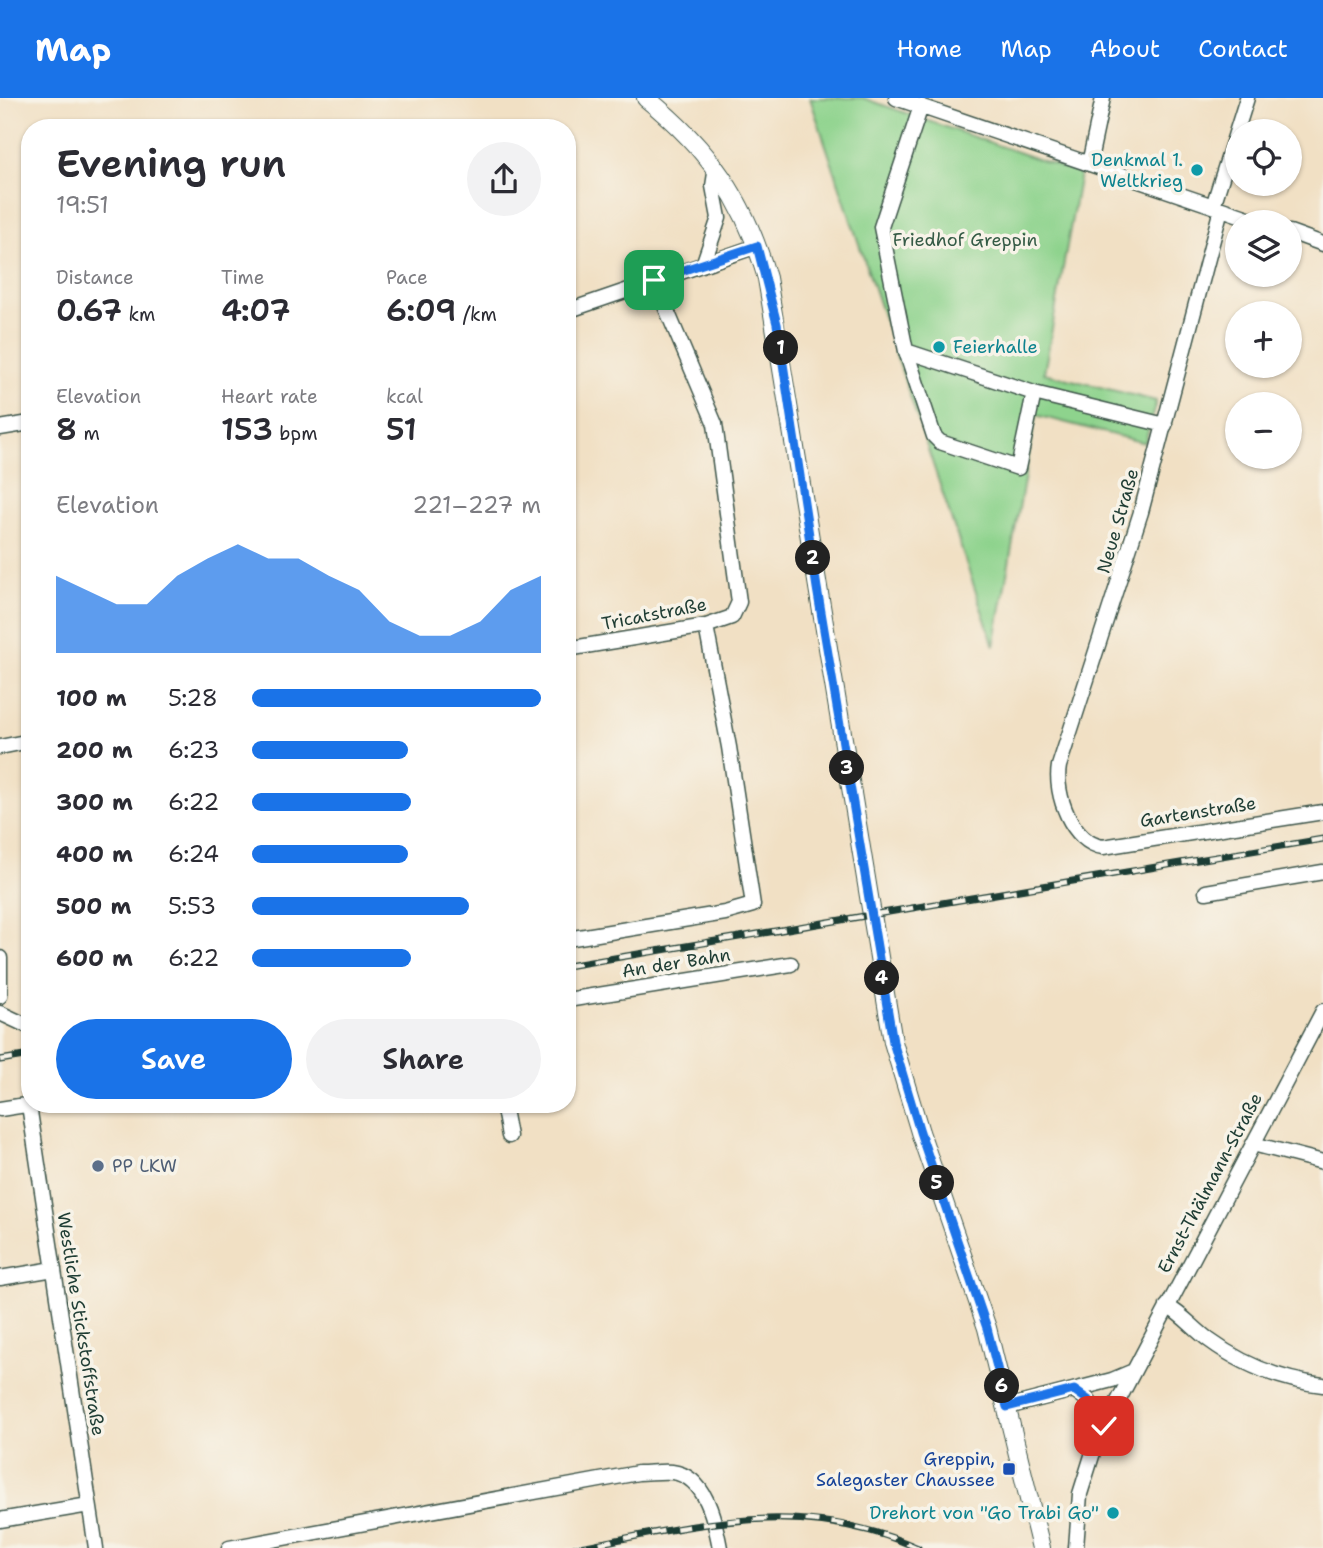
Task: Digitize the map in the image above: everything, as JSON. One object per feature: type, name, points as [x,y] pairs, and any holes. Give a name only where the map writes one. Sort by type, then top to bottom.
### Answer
[{"type":"main road","points":[[646,98],[685,132],[716,167],[734,195],[757,246],[777,324],[817,588],[893,1042],[920,1132],[987,1328],[1041,1548]]},
{"type":"street","points":[[897,98],[1225,211]]},
{"type":"street","points":[[1090,164],[1103,98]]},
{"type":"street","name":"Neue Straße","points":[[1082,837],[1062,803],[1057,777],[1059,766],[1117,594],[1165,425],[1217,208],[1247,98]]},
{"type":"street","points":[[921,106],[881,227],[906,351],[934,436],[940,442],[1018,468],[1034,393]]},
{"type":"street","points":[[704,262],[719,218],[713,186],[716,167]]},
{"type":"street","points":[[1302,236],[1323,244]]},
{"type":"street","points":[[576,307],[757,246]]},
{"type":"street","name":"Tricatstraße","points":[[576,648],[706,626],[732,617],[739,602],[715,424],[654,280]]},
{"type":"street","points":[[906,351],[1034,393],[1165,425]]},
{"type":"street","points":[[0,428],[21,424]]},
{"type":"street","points":[[576,938],[725,913],[753,905],[729,747],[706,626]]},
{"type":"street","points":[[0,747],[21,743]]},
{"type":"street","name":"Gartenstraße","points":[[1082,837],[1093,845],[1104,847],[1323,812]]},
{"type":"street","points":[[1206,892],[1323,872]]},
{"type":"street","points":[[0,958],[0,996]]},
{"type":"street","name":"An der Bahn","points":[[576,999],[791,964]]},
{"type":"street","name":"Ernst-Thälmann-Straße","points":[[1076,1548],[1076,1518],[1086,1468],[1104,1426],[1323,1011]]},
{"type":"street","points":[[0,1013],[21,1023]]},
{"type":"street","points":[[0,1109],[21,1106]]},
{"type":"street","name":"Westliche Stickstoffstraße","points":[[31,1113],[96,1548]]},
{"type":"street","points":[[505,1113],[509,1136]]},
{"type":"street","points":[[1253,1144],[1323,1162]]},
{"type":"street","points":[[0,1278],[54,1269]]},
{"type":"street","points":[[1167,1306],[1179,1313],[1205,1337],[1246,1363],[1291,1379],[1323,1385]]},
{"type":"street","points":[[1007,1407],[1131,1372]]},
{"type":"street","points":[[1074,1390],[1088,1400],[1104,1426]]},
{"type":"street","points":[[229,1548],[638,1473],[675,1472],[695,1485],[708,1502],[720,1548]]},
{"type":"street","points":[[0,1520],[89,1505]]},
{"type":"green space","name":"Friedhof Greppin","points":[[810,98],[863,98],[1080,174],[1044,373],[1156,401],[1145,443],[1036,415],[994,646]]},
{"type":"railway","points":[[576,964],[1323,839]]},
{"type":"railway","points":[[0,1060],[21,1056]]},
{"type":"railway","points":[[574,1548],[705,1524],[789,1519],[831,1523],[874,1532],[918,1548]]},
{"type":"place","name":"Denkmal 1. Weltkrieg","points":[[1197,170]]},
{"type":"place","name":"Feierhalle","points":[[939,347]]},
{"type":"place","name":"PP LKW","points":[[98,1166]]},
{"type":"place","name":"Greppin, Salegaster Chaussee","points":[[1009,1469]]},
{"type":"place","name":"Drehort von \"Go Trabi Go\"","points":[[1113,1513]]},
{"type":"route","points":[[654,280],[757,246],[777,324],[868,897],[893,1042],[904,1083],[987,1328],[1007,1407],[1074,1390],[1095,1408],[1104,1426]]}]
